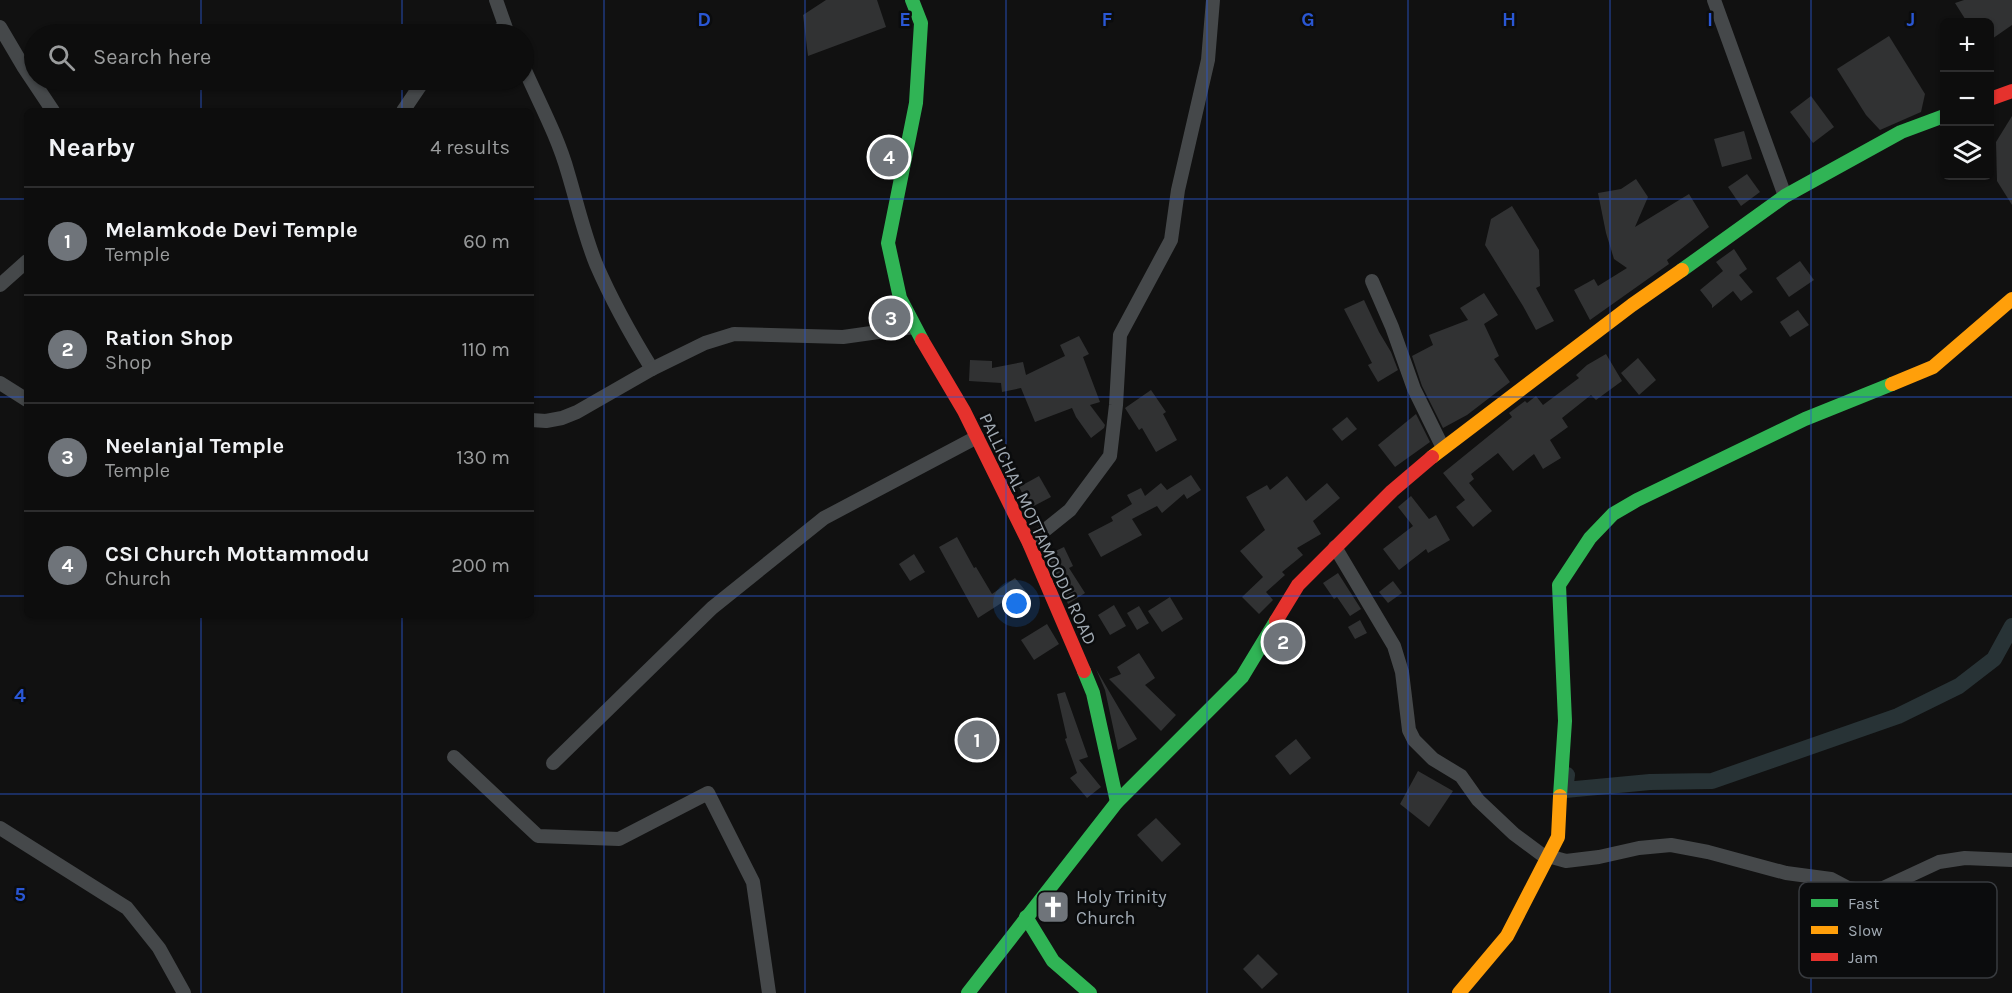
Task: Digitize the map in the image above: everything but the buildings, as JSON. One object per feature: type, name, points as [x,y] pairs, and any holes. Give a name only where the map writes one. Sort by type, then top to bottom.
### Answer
[{"type":"street","points":[[495,0],[504,24]]},
{"type":"street","name":"PALLICHAL MOTTAMOODU ROAD","points":[[912,0],[921,23],[916,103],[888,243],[900,298],[914,327],[964,411],[1029,543],[1093,693],[1117,802]]},
{"type":"street","points":[[1029,543],[1070,510],[1110,456],[1120,335],[1171,240],[1178,190],[1208,60],[1213,0]]},
{"type":"street","points":[[1714,0],[1785,196]]},
{"type":"street","points":[[0,27],[24,68]]},
{"type":"street","points":[[39,90],[51,108]]},
{"type":"street","points":[[405,108],[417,90]]},
{"type":"street","points":[[534,90],[568,171],[596,263],[621,319],[652,369]]},
{"type":"street","points":[[1994,97],[2012,91]]},
{"type":"street","points":[[968,993],[1117,802],[1242,676],[1298,585],[1392,491],[1443,448],[1632,305],[1785,196],[1901,132],[1940,117]]},
{"type":"street","points":[[0,285],[24,264]]},
{"type":"street","points":[[1372,281],[1392,327],[1414,389],[1443,448]]},
{"type":"street","points":[[1459,993],[1507,936],[1558,837],[1564,721],[1559,585],[1590,538],[1612,514],[1637,500],[1805,419],[1933,367],[2012,299]]},
{"type":"street","points":[[534,420],[546,421],[570,415],[652,369],[705,343],[734,334],[843,337],[914,327]]},
{"type":"street","points":[[0,383],[24,398]]},
{"type":"street","points":[[553,764],[712,608],[824,518],[977,437]]},
{"type":"street","points":[[1335,547],[1394,646],[1402,672],[1409,730],[1414,740],[1433,759],[1461,776],[1478,800],[1514,834],[1541,854],[1566,861],[1599,857],[1639,848],[1671,845],[1708,852],[1786,873],[1831,879],[1837,882]]},
{"type":"street","points":[[454,757],[538,836],[619,839],[708,794],[753,882],[769,993]]},
{"type":"street","points":[[0,828],[127,908],[159,948],[184,993]]},
{"type":"street","points":[[1896,882],[1939,862],[1965,858],[2012,860]]},
{"type":"street","points":[[1026,917],[1053,961],[1090,993]]},
{"type":"waterway","points":[[1567,775],[1565,790],[1650,782],[1712,781],[1898,716],[1959,686],[1994,659],[2012,626]]},
{"type":"traffic: fast","points":[[912,0],[921,23],[916,103],[888,243],[900,298],[922,340]]},
{"type":"traffic: fast","points":[[1682,270],[1785,196],[1901,132],[1940,117]]},
{"type":"traffic: fast","points":[[1560,796],[1565,721],[1559,585],[1590,538],[1613,514],[1637,500],[1805,419],[1892,384]]},
{"type":"traffic: fast","points":[[968,993],[1117,802],[1242,677],[1276,621]]},
{"type":"traffic: fast","points":[[1084,671],[1093,693],[1117,802]]},
{"type":"traffic: fast","points":[[1026,917],[1053,961],[1090,993]]},
{"type":"traffic: slow","points":[[1432,457],[1632,305],[1682,270]]},
{"type":"traffic: slow","points":[[1892,384],[1933,367],[2012,299]]},
{"type":"traffic: slow","points":[[1459,993],[1507,936],[1558,837],[1560,796]]},
{"type":"traffic: jam","points":[[1994,98],[2012,91]]},
{"type":"traffic: jam","points":[[922,340],[964,411],[1029,543],[1084,671]]},
{"type":"traffic: jam","points":[[1276,621],[1298,585],[1392,491],[1432,457]]},
{"type":"place","name":"CSI Church Mottammodu","points":[[889,157]]},
{"type":"place","name":"Neelanjal Temple","points":[[891,318]]},
{"type":"place","name":"Ration Shop","points":[[1283,642]]},
{"type":"place","name":"Melamkode Devi Temple","points":[[977,740]]},
{"type":"place","name":"Holy Trinity Church","points":[[1053,907]]}]
